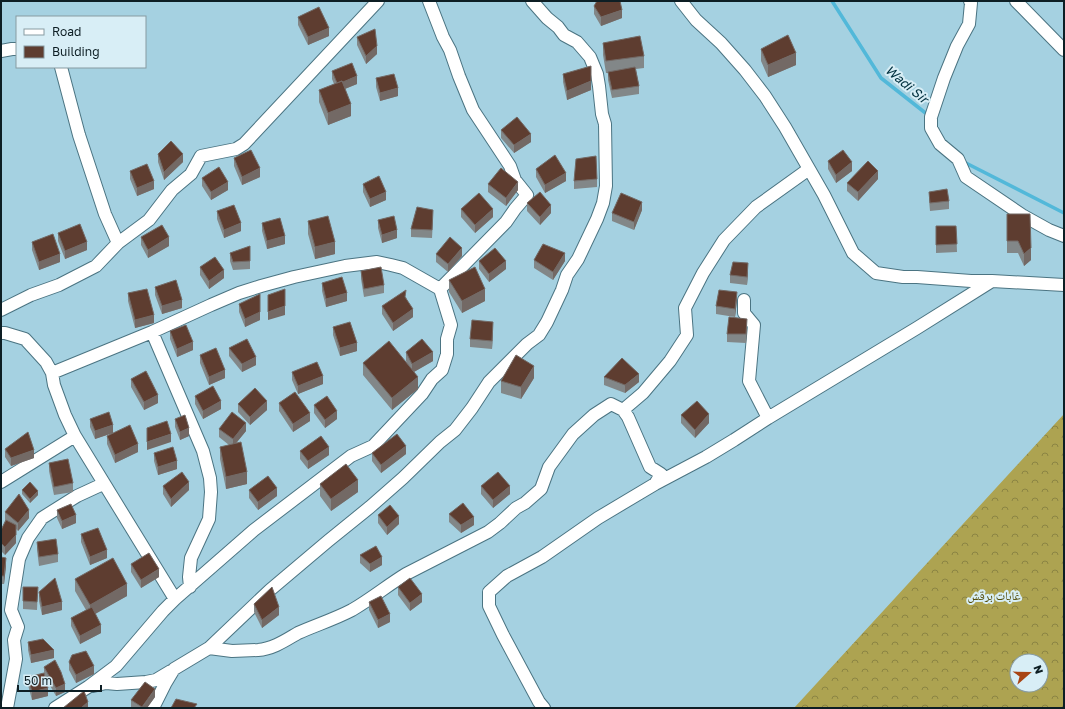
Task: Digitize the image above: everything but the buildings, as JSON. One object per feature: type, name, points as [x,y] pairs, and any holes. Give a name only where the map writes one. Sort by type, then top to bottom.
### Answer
[{"type":"street","points":[[1,310],[31,295],[59,285],[96,266],[118,243],[150,220],[172,190],[191,174],[201,156],[236,150],[244,144],[378,1]]},
{"type":"street","points":[[428,1],[450,50],[473,110],[510,166],[515,180],[527,195],[506,222],[440,289]]},
{"type":"street","points":[[88,688],[106,683],[117,684],[156,680],[209,648],[270,590],[404,478],[440,442],[455,430],[489,382],[527,344],[539,335],[547,322],[562,290],[567,275],[578,259],[590,235],[603,203],[606,186],[605,124],[602,114],[600,86],[590,57],[577,42],[564,34],[547,18],[532,1]]},
{"type":"street","points":[[681,1],[696,20],[721,43],[745,70],[765,96],[824,194],[853,253],[876,273],[903,277],[1064,285]]},
{"type":"street","points":[[970,1],[969,24],[956,46],[944,78],[931,117],[931,128],[940,144],[958,159],[966,177],[1022,216],[1064,236]]},
{"type":"street","points":[[1016,1],[1064,50]]},
{"type":"street","points":[[1,51],[16,49]]},
{"type":"street","points":[[61,68],[79,135],[105,214],[118,243]]},
{"type":"street","points":[[622,410],[643,393],[670,361],[687,335],[686,308],[703,272],[724,240],[756,207],[809,169]]},
{"type":"street","points":[[52,373],[152,332],[239,293],[294,277],[345,266],[377,262],[403,268],[440,289],[452,325],[447,339],[447,354],[442,370],[432,379],[422,394],[372,446],[350,456],[254,530],[175,599],[116,666],[88,688],[55,708]]},
{"type":"street","points":[[544,708],[539,702],[489,606],[489,592],[507,576],[542,557],[598,518],[706,456],[911,332],[992,281]]},
{"type":"street","points":[[1,319],[31,295]]},
{"type":"street","points":[[744,300],[744,313],[754,324],[749,381],[768,418]]},
{"type":"street","points":[[152,332],[203,451],[210,478],[211,492],[209,519],[191,558],[189,577],[190,586]]},
{"type":"street","points":[[1,333],[25,339],[46,362],[52,373],[54,385],[64,415],[75,436],[103,484],[175,599]]},
{"type":"street","points":[[209,648],[232,651],[262,650],[279,644],[354,609],[394,581],[488,532],[541,489],[549,467],[573,434],[594,415],[611,404],[622,410],[628,417],[650,467],[661,474],[655,484]]},
{"type":"street","points":[[1,482],[75,436]]},
{"type":"street","points":[[7,708],[16,659],[14,640],[18,626],[11,610],[19,558],[28,538],[42,518],[77,496],[103,484]]},
{"type":"street","points":[[153,708],[174,669]]},
{"type":"green space","name":"غابات برقش","points":[[1064,414],[1064,708],[794,708]]},
{"type":"waterway","name":"Wadi Sir","points":[[832,1],[881,78],[928,115]]},
{"type":"waterway","name":"Wadi Sir","points":[[962,161],[1064,213]]}]
